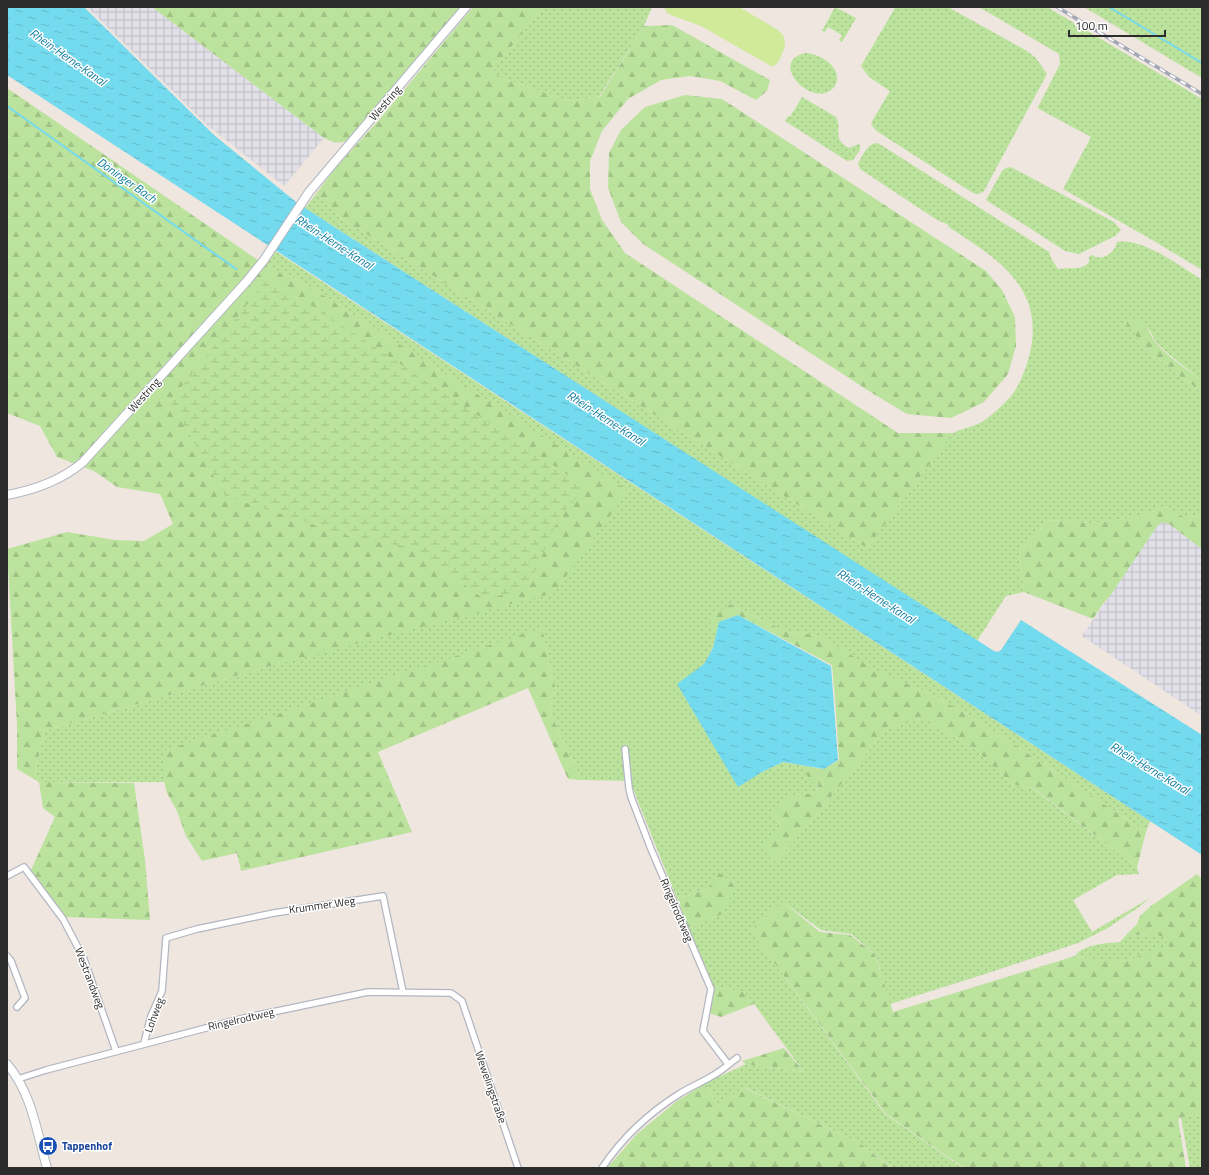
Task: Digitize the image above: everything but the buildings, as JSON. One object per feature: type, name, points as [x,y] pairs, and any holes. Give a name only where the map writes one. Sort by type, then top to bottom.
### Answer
[{"type":"main road","name":"Westring","points":[[7,495],[56,480],[68,474],[83,462],[261,264],[304,199],[322,175],[466,7]]},
{"type":"main road","points":[[7,1064],[18,1079],[29,1100],[47,1168]]},
{"type":"main road","points":[[42,1152],[52,1168]]},
{"type":"street","name":"Ringelrodtweg","points":[[625,749],[631,797],[650,849],[711,989],[703,1031],[728,1064]]},
{"type":"street","name":"Westrandweg","points":[[7,876],[24,867],[63,919],[84,959],[116,1051]]},
{"type":"street","name":"Krummer Weg","points":[[166,938],[197,929],[274,913],[384,896],[403,992]]},
{"type":"street","name":"Lohweg","points":[[144,1043],[151,1016],[162,991],[166,938]]},
{"type":"street","points":[[7,956],[11,961],[25,998],[17,1007]]},
{"type":"street","name":"Ringelrodtweg","points":[[18,1079],[144,1043],[244,1018],[368,992],[450,994],[462,1001],[463,1006]]},
{"type":"street","name":"Wewelingstraße","points":[[463,1006],[518,1168]]},
{"type":"street","points":[[602,1168],[613,1152],[633,1130],[657,1110],[680,1094],[719,1072],[737,1058]]},
{"type":"shaded area","points":[[87,7],[152,7],[324,138],[284,186],[207,125]]},
{"type":"shaded area","points":[[1162,522],[1169,524],[1202,549],[1202,716],[1082,636],[1158,525]]},
{"type":"green space","points":[[152,7],[462,7],[347,140],[338,143],[324,138]]},
{"type":"green space","points":[[473,7],[543,7],[493,70],[499,77],[569,101],[600,97],[644,26],[672,25],[770,80],[767,91],[756,100],[720,81],[690,76],[661,80],[628,99],[602,131],[590,161],[590,189],[602,220],[625,253],[898,433],[953,433],[867,548],[341,218],[316,194],[337,166],[379,120]]},
{"type":"green space","points":[[543,7],[652,7],[644,26],[599,97],[569,101],[499,77],[493,70]]},
{"type":"green space","points":[[664,7],[739,7],[778,30],[783,35],[785,43],[784,49],[779,61],[773,67],[701,26],[667,13]]},
{"type":"green space","points":[[835,7],[856,18],[842,42],[839,40],[842,35],[828,27],[825,32],[822,31]]},
{"type":"green space","points":[[894,7],[948,7],[1027,51],[1036,58],[1047,74],[984,191],[981,193],[973,193],[878,132],[871,123],[890,91],[869,77],[861,66],[895,8]]},
{"type":"green space","points":[[979,7],[1047,7],[1202,99],[1202,270],[1063,189],[1091,137],[1039,109],[1038,107],[1060,64],[1059,54]]},
{"type":"green space","points":[[1084,7],[1202,8],[1202,78]]},
{"type":"green space","points":[[805,53],[823,59],[834,68],[837,79],[835,86],[831,90],[825,93],[817,93],[800,85],[794,78],[791,71],[791,63],[795,57]]},
{"type":"green space","points":[[7,88],[271,269],[301,281],[628,491],[554,593],[278,664],[44,731],[34,779],[17,769],[17,725],[7,549],[67,532],[115,540],[144,541],[173,524],[160,494],[117,487],[94,471],[57,457],[40,426],[7,413]]},
{"type":"green space","points":[[685,95],[722,99],[986,271],[1002,290],[1015,317],[1016,346],[1008,374],[984,402],[951,418],[907,414],[872,393],[643,244],[621,222],[608,188],[609,153],[621,130],[645,107]]},
{"type":"green space","points":[[802,97],[836,117],[840,141],[849,148],[859,144],[860,145],[860,150],[853,160],[847,161],[785,121],[788,116],[790,117]]},
{"type":"green space","points":[[878,143],[1049,252],[1058,269],[1083,267],[1089,262],[1089,257],[1092,255],[1096,257],[1104,257],[1114,250],[1117,242],[1127,242],[1150,248],[1202,280],[1202,381],[1165,351],[1156,342],[1150,331],[1137,319],[1131,319],[1127,322],[1127,325],[1150,351],[1170,369],[1202,392],[1202,516],[1184,517],[1164,506],[1139,517],[1091,523],[1049,520],[1019,552],[1024,592],[1006,596],[977,641],[305,208],[316,194],[341,218],[867,548],[952,434],[983,421],[1014,393],[1027,365],[1033,330],[1031,310],[1024,293],[1014,278],[1000,264],[985,251],[950,228],[947,224],[937,220],[860,169],[858,164],[868,147]]},
{"type":"green space","points":[[1011,167],[1114,222],[1121,230],[1115,236],[1079,254],[1065,251],[986,200],[1002,171]]},
{"type":"green space","points":[[275,251],[1150,821],[1146,832],[976,719],[930,694],[876,671],[818,635],[787,632],[730,604],[717,632],[713,648],[704,664],[762,772],[783,762],[806,766],[819,782],[815,793],[793,795],[770,812],[782,826],[774,864],[814,818],[885,730],[921,719],[973,747],[1011,784],[1032,788],[1137,867],[1139,874],[1117,875],[1073,900],[1092,932],[1150,898],[1106,929],[1078,943],[890,1004],[875,954],[851,934],[821,930],[783,902],[750,930],[885,1114],[963,1168],[892,1168],[861,1144],[744,1087],[718,1106],[706,1083],[746,1064],[804,1072],[744,992],[714,987],[689,928],[723,914],[710,888],[677,899],[630,781],[581,780],[550,712],[555,686],[542,629],[164,751],[164,782],[39,782],[34,779],[44,731],[278,664],[628,492],[301,281],[271,269],[265,265]]},
{"type":"green space","points":[[269,277],[586,487],[559,518],[527,589],[484,599],[413,548],[352,537],[225,496],[170,401]]},
{"type":"green space","points":[[1131,319],[1136,319],[1143,323],[1161,348],[1202,381],[1202,392],[1170,369],[1150,351],[1127,326],[1127,322]]},
{"type":"green space","points":[[1164,506],[1184,517],[1202,516],[1202,549],[1169,524],[1162,522],[1158,525],[1093,619],[1024,592],[1019,552],[1049,520],[1091,523],[1139,517]]},
{"type":"green space","points":[[730,604],[787,632],[818,635],[876,670],[930,694],[976,719],[1146,832],[1137,867],[1033,788],[1011,784],[973,747],[921,719],[885,730],[814,818],[774,864],[761,845],[782,826],[770,812],[793,795],[815,793],[819,783],[808,782],[806,766],[823,769],[839,760],[832,665],[738,615],[719,622],[717,632],[708,621]]},
{"type":"green space","points":[[542,628],[555,686],[550,712],[581,780],[568,779],[528,688],[378,752],[412,832],[241,871],[237,853],[202,861],[186,836],[177,811],[167,793],[164,782],[163,751]]},
{"type":"green space","points":[[39,782],[134,783],[145,860],[150,920],[65,917],[31,870],[55,817],[43,808]]},
{"type":"green space","points":[[719,873],[736,886],[723,914],[689,928],[677,899],[710,888]]},
{"type":"green space","points":[[1197,874],[1202,879],[1202,1112],[1178,1119],[1186,1168],[964,1168],[886,1114],[750,930],[783,902],[820,932],[850,935],[875,954],[893,1012],[1075,956],[1108,962],[1119,961],[1131,959],[1164,947],[1169,947],[1165,938],[1155,934],[1135,935],[1128,933],[1137,924],[1140,916],[1151,906]]},
{"type":"green space","points":[[1128,933],[1135,935],[1155,934],[1165,938],[1169,947],[1139,957],[1117,962],[1100,961],[1075,956],[1079,952],[1089,947],[1120,942]]},
{"type":"green space","points":[[714,987],[744,992],[754,1004],[721,1017],[709,1013]]},
{"type":"green space","points":[[784,1048],[804,1072],[746,1064],[742,1061]]},
{"type":"green space","points":[[706,1083],[718,1106],[743,1087],[861,1144],[891,1168],[607,1168],[637,1134],[677,1101]]},
{"type":"green space","points":[[1202,1112],[1202,1168],[1190,1168],[1181,1118]]},
{"type":"water","name":"Rhein-Herne-Kanal","points":[[7,7],[84,7],[214,135],[296,202],[339,230],[994,651],[998,652],[1001,650],[1021,620],[1202,735],[1202,855],[7,75]]},
{"type":"water","points":[[738,615],[831,666],[838,760],[824,769],[783,762],[762,772],[738,787],[677,684],[704,664],[713,648],[719,622]]},
{"type":"waterway","points":[[1109,7],[1202,63]]},
{"type":"waterway","name":"Döninger Bach","points":[[7,106],[236,269]]},
{"type":"railway","points":[[1057,7],[1202,94]]},
{"type":"place","name":"Tappenhof","points":[[48,1146]]}]
